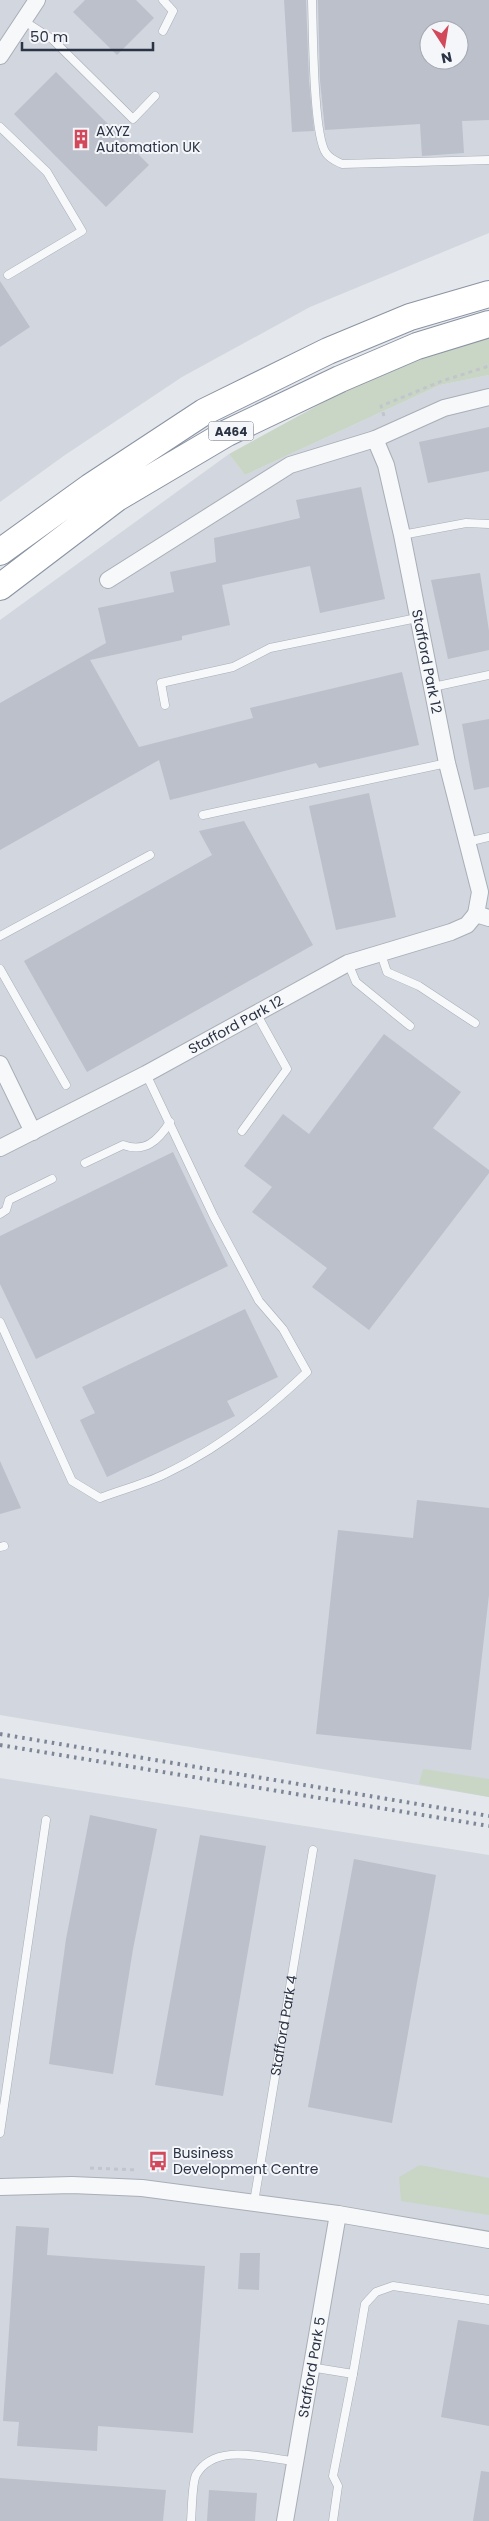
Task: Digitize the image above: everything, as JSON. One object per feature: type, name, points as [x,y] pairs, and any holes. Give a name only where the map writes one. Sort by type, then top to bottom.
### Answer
[{"type":"highway","name":"A464","points":[[0,552],[90,487],[204,412],[328,350],[401,320],[489,294]]},
{"type":"highway","name":"A464","points":[[0,587],[117,498],[228,433],[340,378],[418,346],[489,324]]},
{"type":"street","points":[[0,56],[37,0]]},
{"type":"street","points":[[108,580],[290,465],[375,439],[444,408],[489,397]]},
{"type":"street","name":"Stafford Park 12","points":[[0,1148],[146,1074],[348,964],[451,932],[483,916],[480,892],[448,763],[417,618],[402,535],[386,465],[375,439]]},
{"type":"street","points":[[0,1064],[32,1132]]},
{"type":"street","points":[[0,2187],[72,2185],[142,2188],[338,2214],[489,2240]]},
{"type":"street","name":"Stafford Park 5","points":[[285,2521],[310,2367],[338,2214]]},
{"type":"lane","points":[[163,0],[173,11],[163,31]]},
{"type":"lane","points":[[312,0],[318,131],[326,153],[333,160],[342,164],[489,160]]},
{"type":"lane","points":[[24,21],[52,39],[133,119],[155,96]]},
{"type":"lane","points":[[0,127],[46,172],[82,231],[8,275]]},
{"type":"lane","points":[[402,535],[466,522],[489,524]]},
{"type":"lane","points":[[165,705],[161,683],[233,667],[270,648],[417,618]]},
{"type":"lane","points":[[433,687],[489,675]]},
{"type":"lane","points":[[203,815],[448,763]]},
{"type":"lane","points":[[467,842],[489,837]]},
{"type":"lane","points":[[0,936],[150,855]]},
{"type":"lane","points":[[381,954],[387,972],[419,986],[475,1023]]},
{"type":"lane","points":[[348,964],[356,982],[410,1026]]},
{"type":"lane","points":[[0,969],[66,1085]]},
{"type":"lane","points":[[242,1131],[287,1069],[256,1013]]},
{"type":"lane","points":[[0,1322],[72,1481],[100,1498],[164,1475],[220,1444],[284,1394],[307,1372],[283,1329],[259,1301],[214,1217],[146,1074]]},
{"type":"lane","points":[[85,1163],[123,1146],[133,1149],[153,1143],[160,1137],[170,1122]]},
{"type":"lane","points":[[0,1214],[6,1210],[9,1200],[52,1179]]},
{"type":"lane","points":[[0,2134],[46,1820]]},
{"type":"lane","name":"Stafford Park 4","points":[[254,2202],[313,1850]]},
{"type":"lane","points":[[333,2521],[338,2486],[333,2476],[365,2304],[376,2292],[393,2286],[489,2300]]},
{"type":"lane","points":[[310,2367],[353,2374]]},
{"type":"lane","points":[[191,2521],[196,2476],[209,2460],[226,2453],[294,2461]]},
{"type":"path","points":[[381,406],[442,381],[489,366]]},
{"type":"shaded area","points":[[0,0],[489,0],[489,233],[310,307],[182,377],[65,455],[0,502]]},
{"type":"shaded area","points":[[489,375],[489,1797],[0,1715],[0,620],[229,454],[245,475],[440,385]]},
{"type":"shaded area","points":[[0,1778],[489,1855],[489,2521],[0,2521]]},
{"type":"green space","points":[[489,335],[489,375],[440,385],[245,475],[229,454],[368,378],[472,339]]},
{"type":"green space","points":[[423,1769],[489,1779],[489,1797],[419,1784]]},
{"type":"green space","points":[[420,2165],[489,2178],[489,2215],[401,2201],[399,2177]]},
{"type":"building","points":[[85,0],[136,0],[154,18],[117,55],[73,12]]},
{"type":"building","points":[[284,0],[306,0],[309,81],[314,131],[292,132]]},
{"type":"building","points":[[318,0],[489,0],[489,120],[462,121],[464,153],[422,156],[420,124],[325,130],[320,80]]},
{"type":"building","name":"AXYZ Automation UK","points":[[56,72],[149,165],[106,207],[14,114]]},
{"type":"building","points":[[0,281],[30,327],[0,347]]},
{"type":"building","points":[[489,427],[489,471],[428,483],[419,442]]},
{"type":"building","points":[[361,487],[385,599],[320,613],[310,566],[222,585],[230,625],[182,636],[182,640],[90,660],[139,747],[253,718],[250,708],[402,672],[419,745],[319,768],[316,763],[170,800],[159,760],[0,850],[0,703],[106,643],[98,608],[174,592],[170,572],[216,562],[214,538],[300,518],[296,500]]},
{"type":"building","points":[[480,573],[489,631],[489,650],[448,659],[431,580]]},
{"type":"building","points":[[489,719],[489,787],[474,790],[462,724]]},
{"type":"building","points":[[369,793],[396,917],[336,930],[309,806]]},
{"type":"building","points":[[244,821],[313,945],[87,1072],[24,961],[212,855],[199,831]]},
{"type":"building","points":[[384,1034],[461,1092],[433,1128],[489,1170],[489,1173],[369,1330],[312,1287],[327,1268],[252,1212],[272,1187],[244,1166],[283,1114],[309,1134]]},
{"type":"building","points":[[173,1152],[228,1266],[36,1359],[0,1284],[0,1236]]},
{"type":"building","points":[[245,1309],[278,1377],[227,1401],[235,1416],[107,1477],[80,1420],[95,1413],[82,1387]]},
{"type":"building","points":[[0,1461],[21,1508],[0,1514]]},
{"type":"building","points":[[417,1500],[489,1508],[489,1595],[471,1750],[316,1734],[338,1530],[413,1538]]},
{"type":"building","points":[[90,1815],[157,1829],[133,1949],[113,2074],[49,2064],[66,1939]]},
{"type":"building","points":[[200,1835],[266,1846],[223,2096],[155,2085]]},
{"type":"building","points":[[354,1859],[436,1875],[392,2123],[308,2107]]},
{"type":"building","points":[[16,2226],[49,2228],[47,2255],[205,2266],[193,2433],[98,2426],[97,2451],[17,2446],[19,2422],[3,2421]]},
{"type":"building","points":[[240,2253],[260,2253],[259,2290],[238,2289]]},
{"type":"building","points":[[458,2320],[489,2325],[489,2426],[441,2417]]},
{"type":"building","points":[[481,2471],[489,2472],[489,2521],[473,2521]]},
{"type":"building","points":[[0,2478],[166,2490],[163,2521],[0,2521]]},
{"type":"building","points":[[209,2490],[257,2493],[255,2521],[207,2521]]},
{"type":"railway","points":[[0,1734],[489,1816]]},
{"type":"railway","points":[[0,1745],[489,1826]]},
{"type":"place","name":"AXYZ Automation UK","points":[[81,139]]},
{"type":"place","name":"Business Development Centre","points":[[158,2161]]}]
